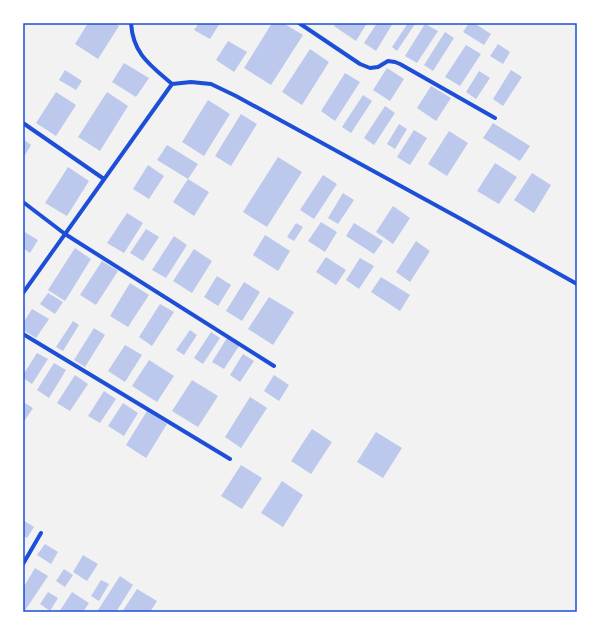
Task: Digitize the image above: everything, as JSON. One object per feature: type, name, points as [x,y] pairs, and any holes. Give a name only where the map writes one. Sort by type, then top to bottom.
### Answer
[{"type":"street","points":[[131,23],[135,43],[140,54],[150,66],[172,84],[191,82],[211,84],[236,96],[577,284]]},
{"type":"street","points":[[299,23],[360,64],[370,68],[378,67],[388,61],[400,64],[495,118]]},
{"type":"street","points":[[23,293],[172,84]]},
{"type":"street","points":[[23,123],[104,179]]},
{"type":"street","points":[[23,202],[65,234],[274,366]]},
{"type":"street","points":[[23,334],[230,459]]},
{"type":"street","points":[[23,564],[41,533]]},
{"type":"building","points":[[88,23],[115,23],[119,26],[98,59],[75,44]]},
{"type":"building","points":[[199,23],[220,23],[210,39],[194,30]]},
{"type":"building","points":[[272,23],[283,23],[303,35],[271,85],[244,68]]},
{"type":"building","points":[[336,23],[367,23],[356,41],[334,26]]},
{"type":"building","points":[[377,23],[393,23],[376,51],[364,43]]},
{"type":"building","points":[[408,23],[415,24],[397,51],[392,47]]},
{"type":"building","points":[[469,23],[474,23],[491,34],[484,45],[463,32]]},
{"type":"building","points":[[425,24],[438,31],[417,63],[405,56]]},
{"type":"building","points":[[445,32],[454,38],[433,71],[424,65]]},
{"type":"building","points":[[228,41],[247,52],[234,72],[216,60]]},
{"type":"building","points":[[498,44],[510,52],[503,64],[490,56]]},
{"type":"building","points":[[466,45],[481,54],[460,86],[445,77]]},
{"type":"building","points":[[310,49],[329,62],[302,105],[282,92]]},
{"type":"building","points":[[124,63],[149,78],[136,97],[112,82]]},
{"type":"building","points":[[387,68],[404,79],[390,101],[373,90]]},
{"type":"building","points":[[65,70],[82,81],[76,90],[59,80]]},
{"type":"building","points":[[511,70],[522,77],[503,106],[493,99]]},
{"type":"building","points":[[479,71],[490,78],[476,99],[466,92]]},
{"type":"building","points":[[345,73],[360,82],[335,121],[321,111]]},
{"type":"building","points":[[431,86],[451,98],[436,121],[417,108]]},
{"type":"building","points":[[56,92],[76,105],[56,136],[36,123]]},
{"type":"building","points":[[107,92],[128,106],[100,151],[78,137]]},
{"type":"building","points":[[363,95],[372,101],[351,133],[342,127]]},
{"type":"building","points":[[208,100],[230,114],[204,156],[182,142]]},
{"type":"building","points":[[385,106],[395,113],[374,145],[364,138]]},
{"type":"building","points":[[241,114],[257,124],[231,166],[215,156]]},
{"type":"building","points":[[493,123],[530,146],[520,161],[483,138]]},
{"type":"building","points":[[399,124],[407,129],[395,149],[387,144]]},
{"type":"building","points":[[414,130],[427,138],[410,165],[397,157]]},
{"type":"building","points":[[449,131],[468,143],[447,176],[428,164]]},
{"type":"building","points":[[23,139],[31,145],[23,158]]},
{"type":"building","points":[[167,145],[198,164],[188,179],[157,160]]},
{"type":"building","points":[[278,157],[302,172],[267,227],[243,212]]},
{"type":"building","points":[[495,163],[517,177],[499,204],[477,191]]},
{"type":"building","points":[[148,165],[164,176],[149,199],[133,189]]},
{"type":"building","points":[[68,167],[89,181],[67,216],[45,203]]},
{"type":"building","points":[[532,173],[551,185],[534,213],[514,200]]},
{"type":"building","points":[[323,175],[337,184],[314,219],[300,210]]},
{"type":"building","points":[[188,179],[209,192],[194,216],[173,202]]},
{"type":"building","points":[[343,193],[354,200],[338,224],[328,218]]},
{"type":"building","points":[[393,206],[410,218],[393,244],[376,232]]},
{"type":"building","points":[[127,213],[143,223],[124,253],[107,243]]},
{"type":"building","points":[[321,222],[337,232],[325,252],[308,241]]},
{"type":"building","points":[[296,223],[303,227],[294,241],[287,237]]},
{"type":"building","points":[[354,223],[383,241],[374,254],[346,236]]},
{"type":"building","points":[[146,229],[159,237],[143,261],[130,253]]},
{"type":"building","points":[[23,231],[38,240],[30,253],[23,248]]},
{"type":"building","points":[[265,235],[290,251],[278,271],[253,255]]},
{"type":"building","points":[[174,236],[187,245],[166,278],[152,270]]},
{"type":"building","points":[[416,241],[430,251],[410,282],[396,272]]},
{"type":"building","points":[[75,248],[91,259],[65,301],[48,290]]},
{"type":"building","points":[[194,249],[212,261],[192,293],[173,281]]},
{"type":"building","points":[[326,257],[346,270],[336,285],[316,272]]},
{"type":"building","points":[[360,258],[374,266],[359,289],[346,280]]},
{"type":"building","points":[[102,261],[118,271],[96,305],[80,295]]},
{"type":"building","points":[[217,276],[231,285],[218,306],[204,297]]},
{"type":"building","points":[[381,277],[410,295],[400,311],[371,292]]},
{"type":"building","points":[[244,282],[260,292],[242,321],[226,311]]},
{"type":"building","points":[[130,283],[149,295],[128,327],[110,316]]},
{"type":"building","points":[[48,293],[63,302],[55,314],[40,304]]},
{"type":"building","points":[[269,297],[294,312],[273,345],[248,329]]},
{"type":"building","points":[[160,304],[174,312],[152,346],[139,337]]},
{"type":"building","points":[[32,309],[49,319],[36,338],[23,330],[23,323]]},
{"type":"building","points":[[73,321],[79,325],[63,351],[56,347]]},
{"type":"building","points":[[94,328],[105,335],[85,367],[74,360]]},
{"type":"building","points":[[190,330],[197,335],[184,355],[176,350]]},
{"type":"building","points":[[211,332],[220,338],[203,364],[194,358]]},
{"type":"building","points":[[227,338],[239,346],[224,369],[212,362]]},
{"type":"building","points":[[125,345],[142,355],[125,382],[108,371]]},
{"type":"building","points":[[37,353],[48,359],[32,384],[23,378],[23,375]]},
{"type":"building","points":[[243,354],[254,361],[240,382],[230,375]]},
{"type":"building","points":[[149,360],[174,376],[157,402],[132,386]]},
{"type":"building","points":[[54,363],[66,370],[49,398],[37,390]]},
{"type":"building","points":[[75,375],[88,384],[70,411],[57,403]]},
{"type":"building","points":[[274,375],[289,385],[279,401],[264,391]]},
{"type":"building","points":[[192,380],[218,396],[198,427],[172,411]]},
{"type":"building","points":[[104,391],[116,399],[100,423],[88,416]]},
{"type":"building","points":[[250,397],[267,408],[241,448],[225,437]]},
{"type":"building","points":[[23,402],[33,408],[23,423]]},
{"type":"building","points":[[123,403],[138,413],[124,436],[108,426]]},
{"type":"building","points":[[147,411],[167,424],[146,458],[126,445]]},
{"type":"building","points":[[312,429],[332,442],[311,474],[291,461]]},
{"type":"building","points":[[376,432],[402,448],[383,478],[357,462]]},
{"type":"building","points":[[241,465],[262,478],[242,509],[221,496]]},
{"type":"building","points":[[282,481],[303,495],[283,527],[261,513]]},
{"type":"building","points":[[23,520],[34,527],[27,538],[23,536]]},
{"type":"building","points":[[45,544],[58,552],[51,564],[37,555]]},
{"type":"building","points":[[83,555],[98,564],[87,581],[73,572]]},
{"type":"building","points":[[35,568],[48,576],[23,612],[23,588]]},
{"type":"building","points":[[64,569],[73,575],[65,587],[56,581]]},
{"type":"building","points":[[120,576],[133,585],[116,612],[102,612],[98,610]]},
{"type":"building","points":[[101,580],[109,584],[99,601],[91,596]]},
{"type":"building","points":[[137,589],[157,601],[150,612],[122,612]]},
{"type":"building","points":[[48,592],[58,598],[50,611],[40,604]]},
{"type":"building","points":[[72,592],[89,603],[83,612],[59,612]]}]
